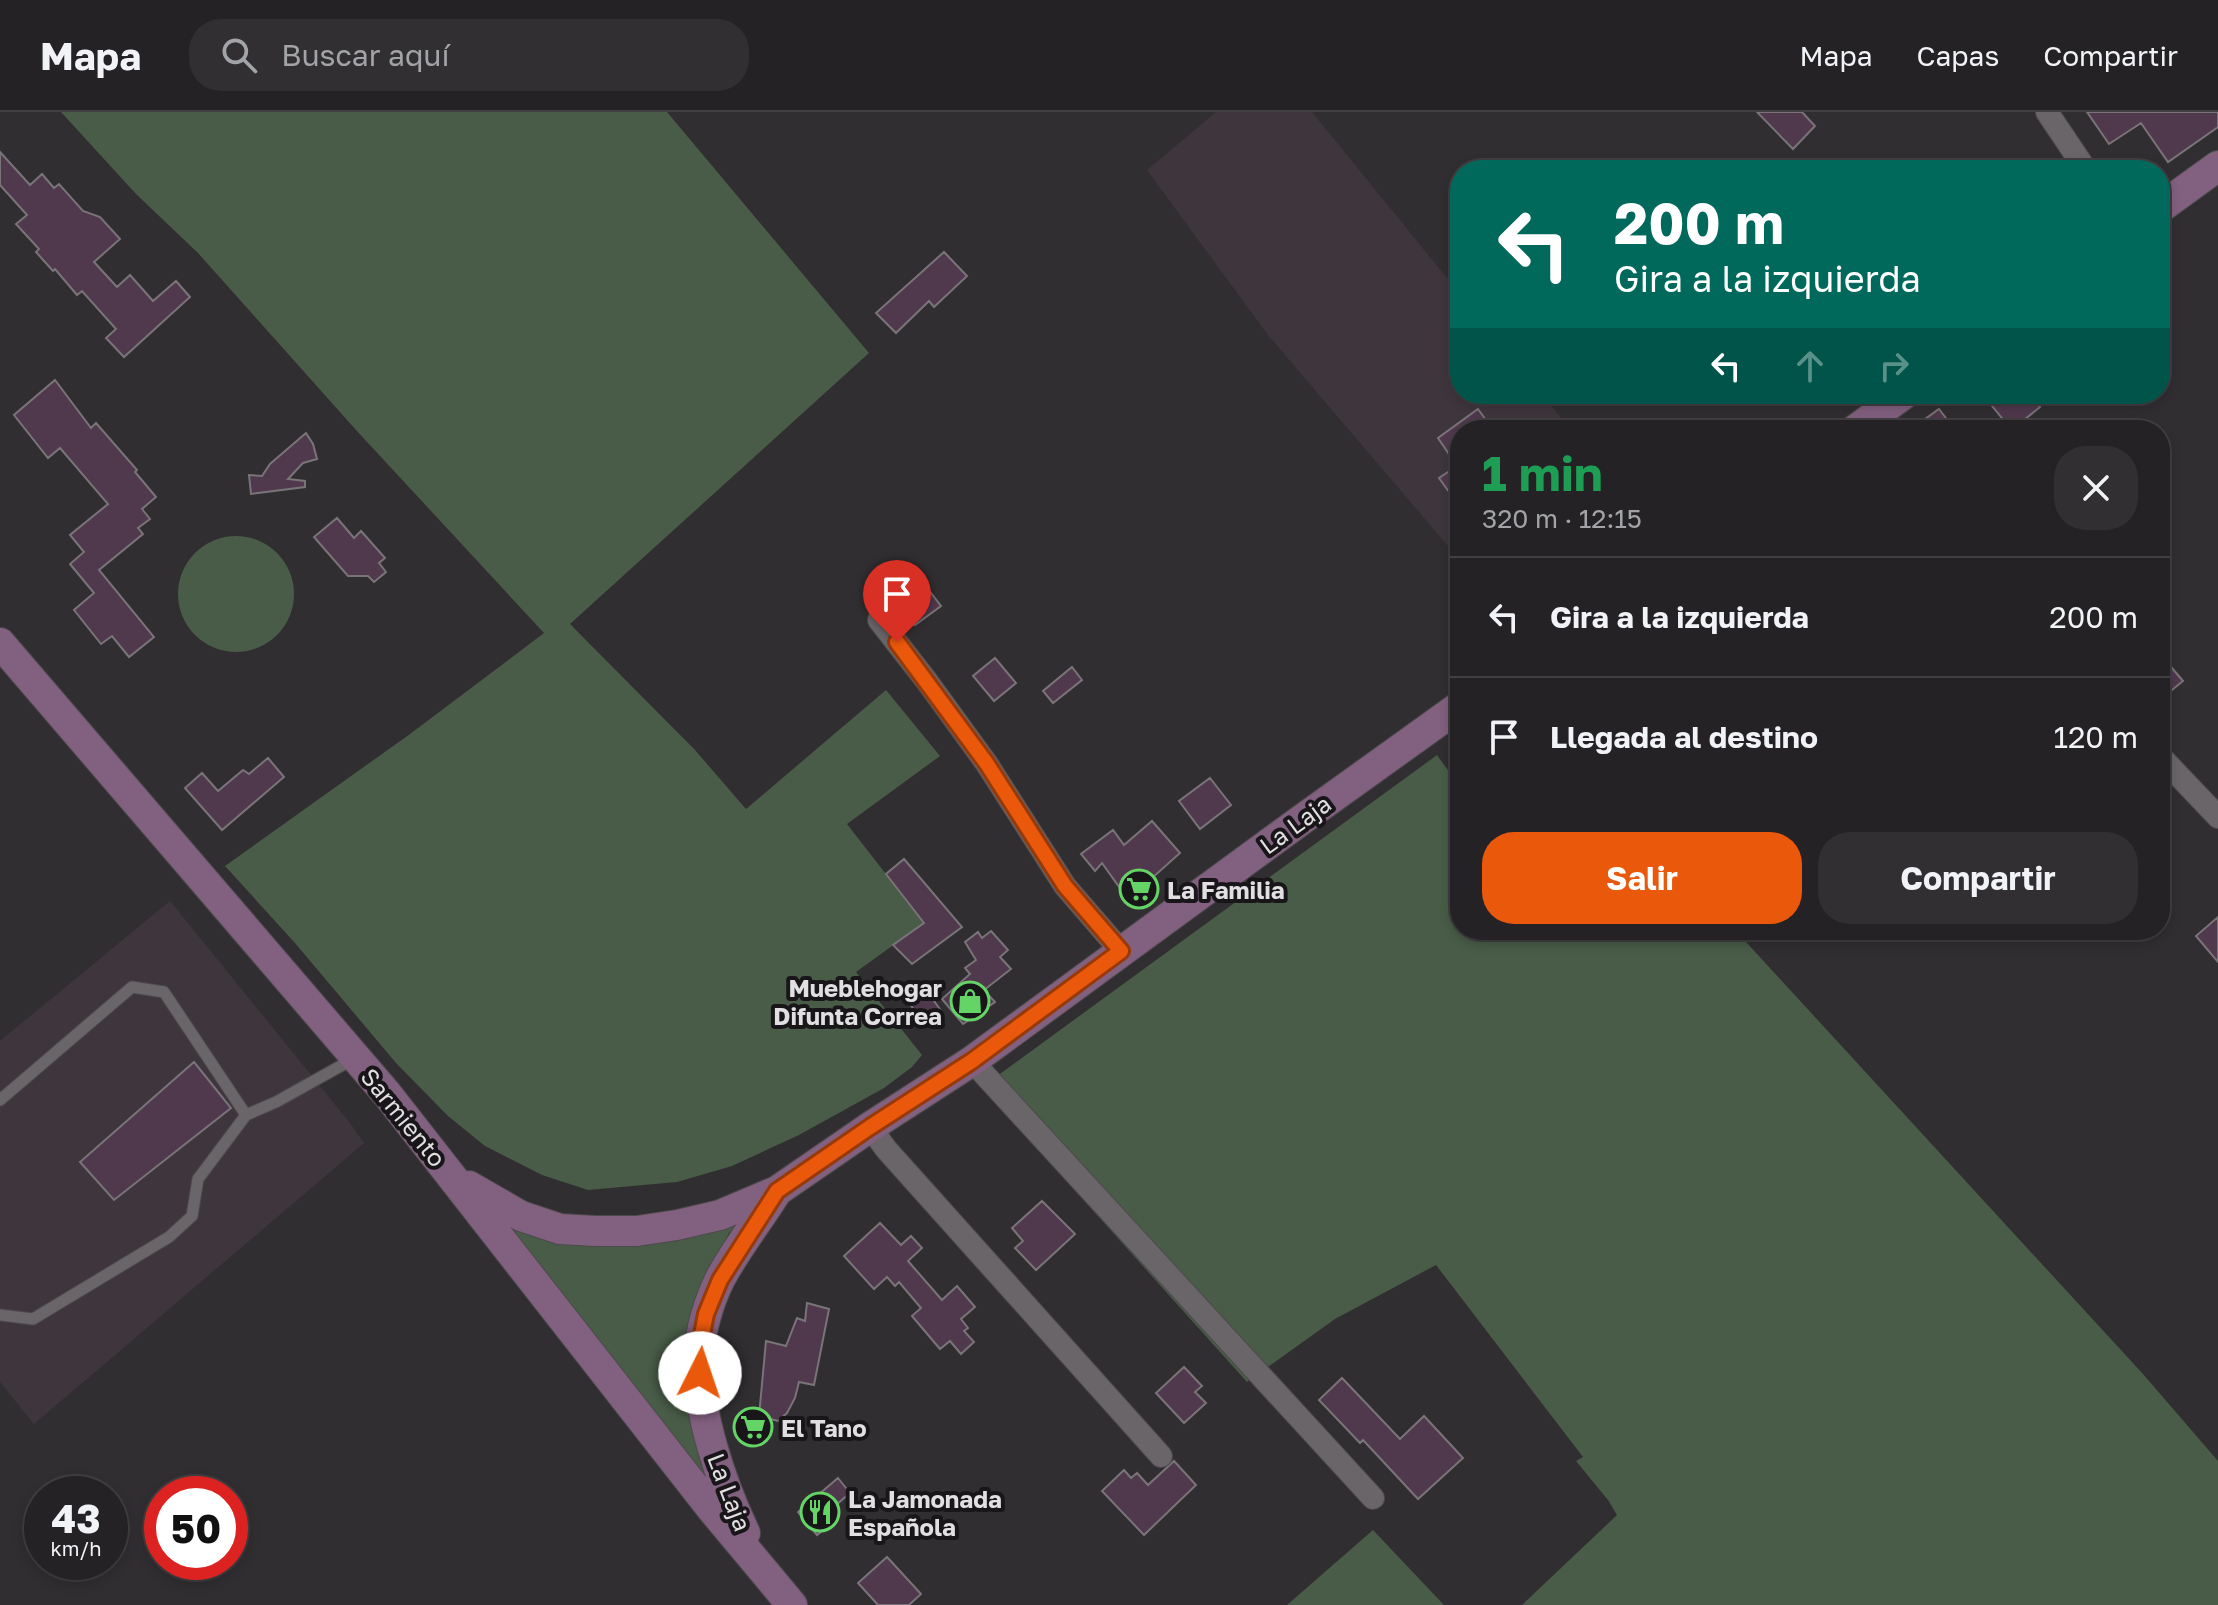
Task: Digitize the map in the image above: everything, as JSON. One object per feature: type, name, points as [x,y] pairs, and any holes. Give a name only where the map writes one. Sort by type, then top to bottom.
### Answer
[{"type":"main road","points":[[2170,201],[2218,166]]},
{"type":"main road","points":[[1869,420],[1891,404]]},
{"type":"main road","name":"Sarmiento","points":[[0,643],[453,1177],[701,1496],[792,1605]]},
{"type":"main road","name":"La Laja","points":[[453,1177],[521,1216],[560,1229],[595,1231],[637,1231],[677,1225],[720,1215],[777,1191],[972,1061],[1450,713]]},
{"type":"main road","name":"La Laja","points":[[763,1571],[731,1504],[710,1437],[698,1355],[706,1314],[720,1280],[777,1191]]},
{"type":"street","points":[[2047,112],[2079,160]]},
{"type":"street","points":[[879,620],[987,764],[1065,886],[1121,951]]},
{"type":"street","points":[[2170,767],[2218,817]]},
{"type":"street","points":[[972,1061],[1373,1498]]},
{"type":"street","points":[[870,1127],[886,1149],[1161,1456]]},
{"type":"lane","points":[[0,1100],[132,987],[164,992],[246,1115]]},
{"type":"lane","points":[[0,1315],[33,1319],[169,1237],[192,1216],[198,1179],[246,1115],[355,1058]]},
{"type":"shaded area","points":[[1216,112],[1312,112],[1450,282],[1450,404],[1550,404],[1563,420],[1450,420],[1450,548],[1268,335],[1147,170]]},
{"type":"shaded area","points":[[170,901],[364,1143],[34,1424],[0,1382],[0,1041]]},
{"type":"green space","points":[[61,112],[667,112],[869,353],[570,624],[695,750],[746,809],[886,690],[940,756],[847,824],[924,923],[856,972],[922,1055],[912,1067],[884,1088],[799,1135],[732,1166],[677,1182],[588,1190],[542,1175],[485,1146],[448,1116],[396,1063],[225,866],[410,734],[544,633],[198,253],[136,194]]},
{"type":"green space","points":[[236,536],[258,540],[277,553],[290,572],[294,594],[290,616],[277,635],[258,648],[236,652],[214,648],[195,635],[182,616],[178,594],[182,572],[195,553],[214,540]]},
{"type":"green space","points":[[1437,755],[1450,773],[1450,940],[1744,940],[2143,1374],[2218,1461],[2218,1605],[1522,1605],[1617,1515],[1576,1461],[1583,1457],[1436,1265],[1335,1319],[1247,1382],[982,1087]]},
{"type":"green space","points":[[746,1216],[729,1233],[702,1286],[684,1355],[686,1398],[714,1489],[493,1218]]},
{"type":"green space","points":[[1373,1530],[1444,1605],[1287,1605]]},
{"type":"building","points":[[1757,112],[1802,112],[1815,126],[1793,149]]},
{"type":"building","points":[[2087,112],[2218,112],[2218,127],[2170,161],[2141,123],[2109,144]]},
{"type":"building","points":[[0,152],[30,185],[42,174],[54,188],[59,184],[83,211],[100,217],[120,239],[94,262],[117,287],[130,275],[153,301],[176,281],[190,297],[124,357],[106,338],[116,329],[82,291],[77,295],[55,269],[53,271],[36,252],[39,249],[16,224],[27,215],[0,185]]},
{"type":"building","points":[[944,252],[967,276],[934,307],[929,301],[896,333],[876,313]]},
{"type":"building","points":[[55,380],[91,428],[96,423],[156,497],[142,509],[150,519],[138,528],[143,534],[99,570],[154,637],[129,657],[112,636],[101,644],[74,610],[94,593],[70,564],[84,552],[70,535],[108,504],[60,448],[48,458],[14,415]]},
{"type":"building","points":[[2038,404],[2040,407],[2024,420],[2003,420],[1992,406]]},
{"type":"building","points":[[1478,409],[1486,420],[1463,420]]},
{"type":"building","points":[[1939,409],[1947,420],[1924,420]]},
{"type":"building","points":[[1450,429],[1450,456],[1438,438]]},
{"type":"building","points":[[306,433],[317,459],[303,463],[288,479],[305,481],[305,487],[251,494],[249,475],[262,476],[270,464]]},
{"type":"building","points":[[1450,471],[1450,493],[1439,478]]},
{"type":"building","points":[[337,518],[354,538],[361,531],[385,558],[379,563],[386,572],[374,582],[368,576],[348,576],[314,537]]},
{"type":"building","points":[[925,585],[941,606],[915,625],[900,605]]},
{"type":"building","points":[[995,658],[1016,683],[994,701],[973,676]]},
{"type":"building","points":[[2170,666],[2183,681],[2170,692]]},
{"type":"building","points":[[1072,667],[1082,680],[1053,703],[1043,691]]},
{"type":"building","points":[[268,758],[284,777],[222,830],[185,788],[202,773],[218,791],[243,770],[249,774]]},
{"type":"building","points":[[1210,778],[1231,805],[1200,829],[1179,801]]},
{"type":"building","points":[[1152,821],[1180,853],[1152,878],[1157,884],[1139,901],[1127,887],[1122,891],[1102,863],[1095,871],[1081,854],[1113,830],[1124,845]]},
{"type":"building","points":[[904,859],[962,927],[912,964],[893,945],[924,923],[886,874]]},
{"type":"building","points":[[2218,917],[2218,962],[2196,936]]},
{"type":"building","points":[[991,931],[1008,950],[1000,957],[1011,969],[984,990],[995,1002],[963,1024],[942,999],[970,974],[965,968],[976,960],[965,942],[978,932],[982,938]]},
{"type":"building","points":[[921,983],[942,1012],[925,1025],[904,996]]},
{"type":"building","points":[[194,1062],[231,1108],[114,1200],[80,1162]]},
{"type":"building","points":[[1042,1201],[1075,1234],[1036,1270],[1015,1248],[1023,1241],[1012,1228]]},
{"type":"building","points":[[880,1223],[901,1245],[911,1236],[922,1248],[908,1261],[942,1300],[957,1286],[975,1307],[961,1319],[968,1328],[964,1331],[974,1342],[961,1354],[950,1341],[940,1349],[912,1316],[921,1308],[899,1282],[895,1286],[887,1277],[874,1289],[844,1256]]},
{"type":"building","points":[[807,1303],[829,1309],[814,1385],[799,1382],[787,1413],[778,1421],[759,1416],[766,1341],[786,1346],[797,1318],[805,1321]]},
{"type":"building","points":[[1184,1367],[1202,1386],[1195,1392],[1206,1403],[1184,1423],[1156,1393]]},
{"type":"building","points":[[1342,1378],[1400,1439],[1424,1416],[1463,1458],[1418,1499],[1363,1440],[1360,1443],[1319,1400]]},
{"type":"building","points":[[1174,1461],[1196,1485],[1144,1535],[1102,1491],[1124,1470],[1131,1478],[1137,1473],[1148,1485]]},
{"type":"building","points":[[838,1478],[850,1493],[829,1511],[836,1520],[817,1535],[798,1512]]},
{"type":"building","points":[[887,1557],[921,1594],[909,1605],[878,1605],[858,1583]]},
{"type":"place","name":"La Familia","points":[[1139,889]]},
{"type":"place","name":"Mueblehogar Difunta Correa","points":[[970,1001]]},
{"type":"place","name":"El Tano","points":[[753,1427]]},
{"type":"place","name":"La Jamonada Española","points":[[820,1512]]},
{"type":"route","points":[[700,1373],[698,1355],[706,1314],[720,1280],[777,1191],[972,1061],[1121,951],[1065,886],[987,764],[897,642]]}]
